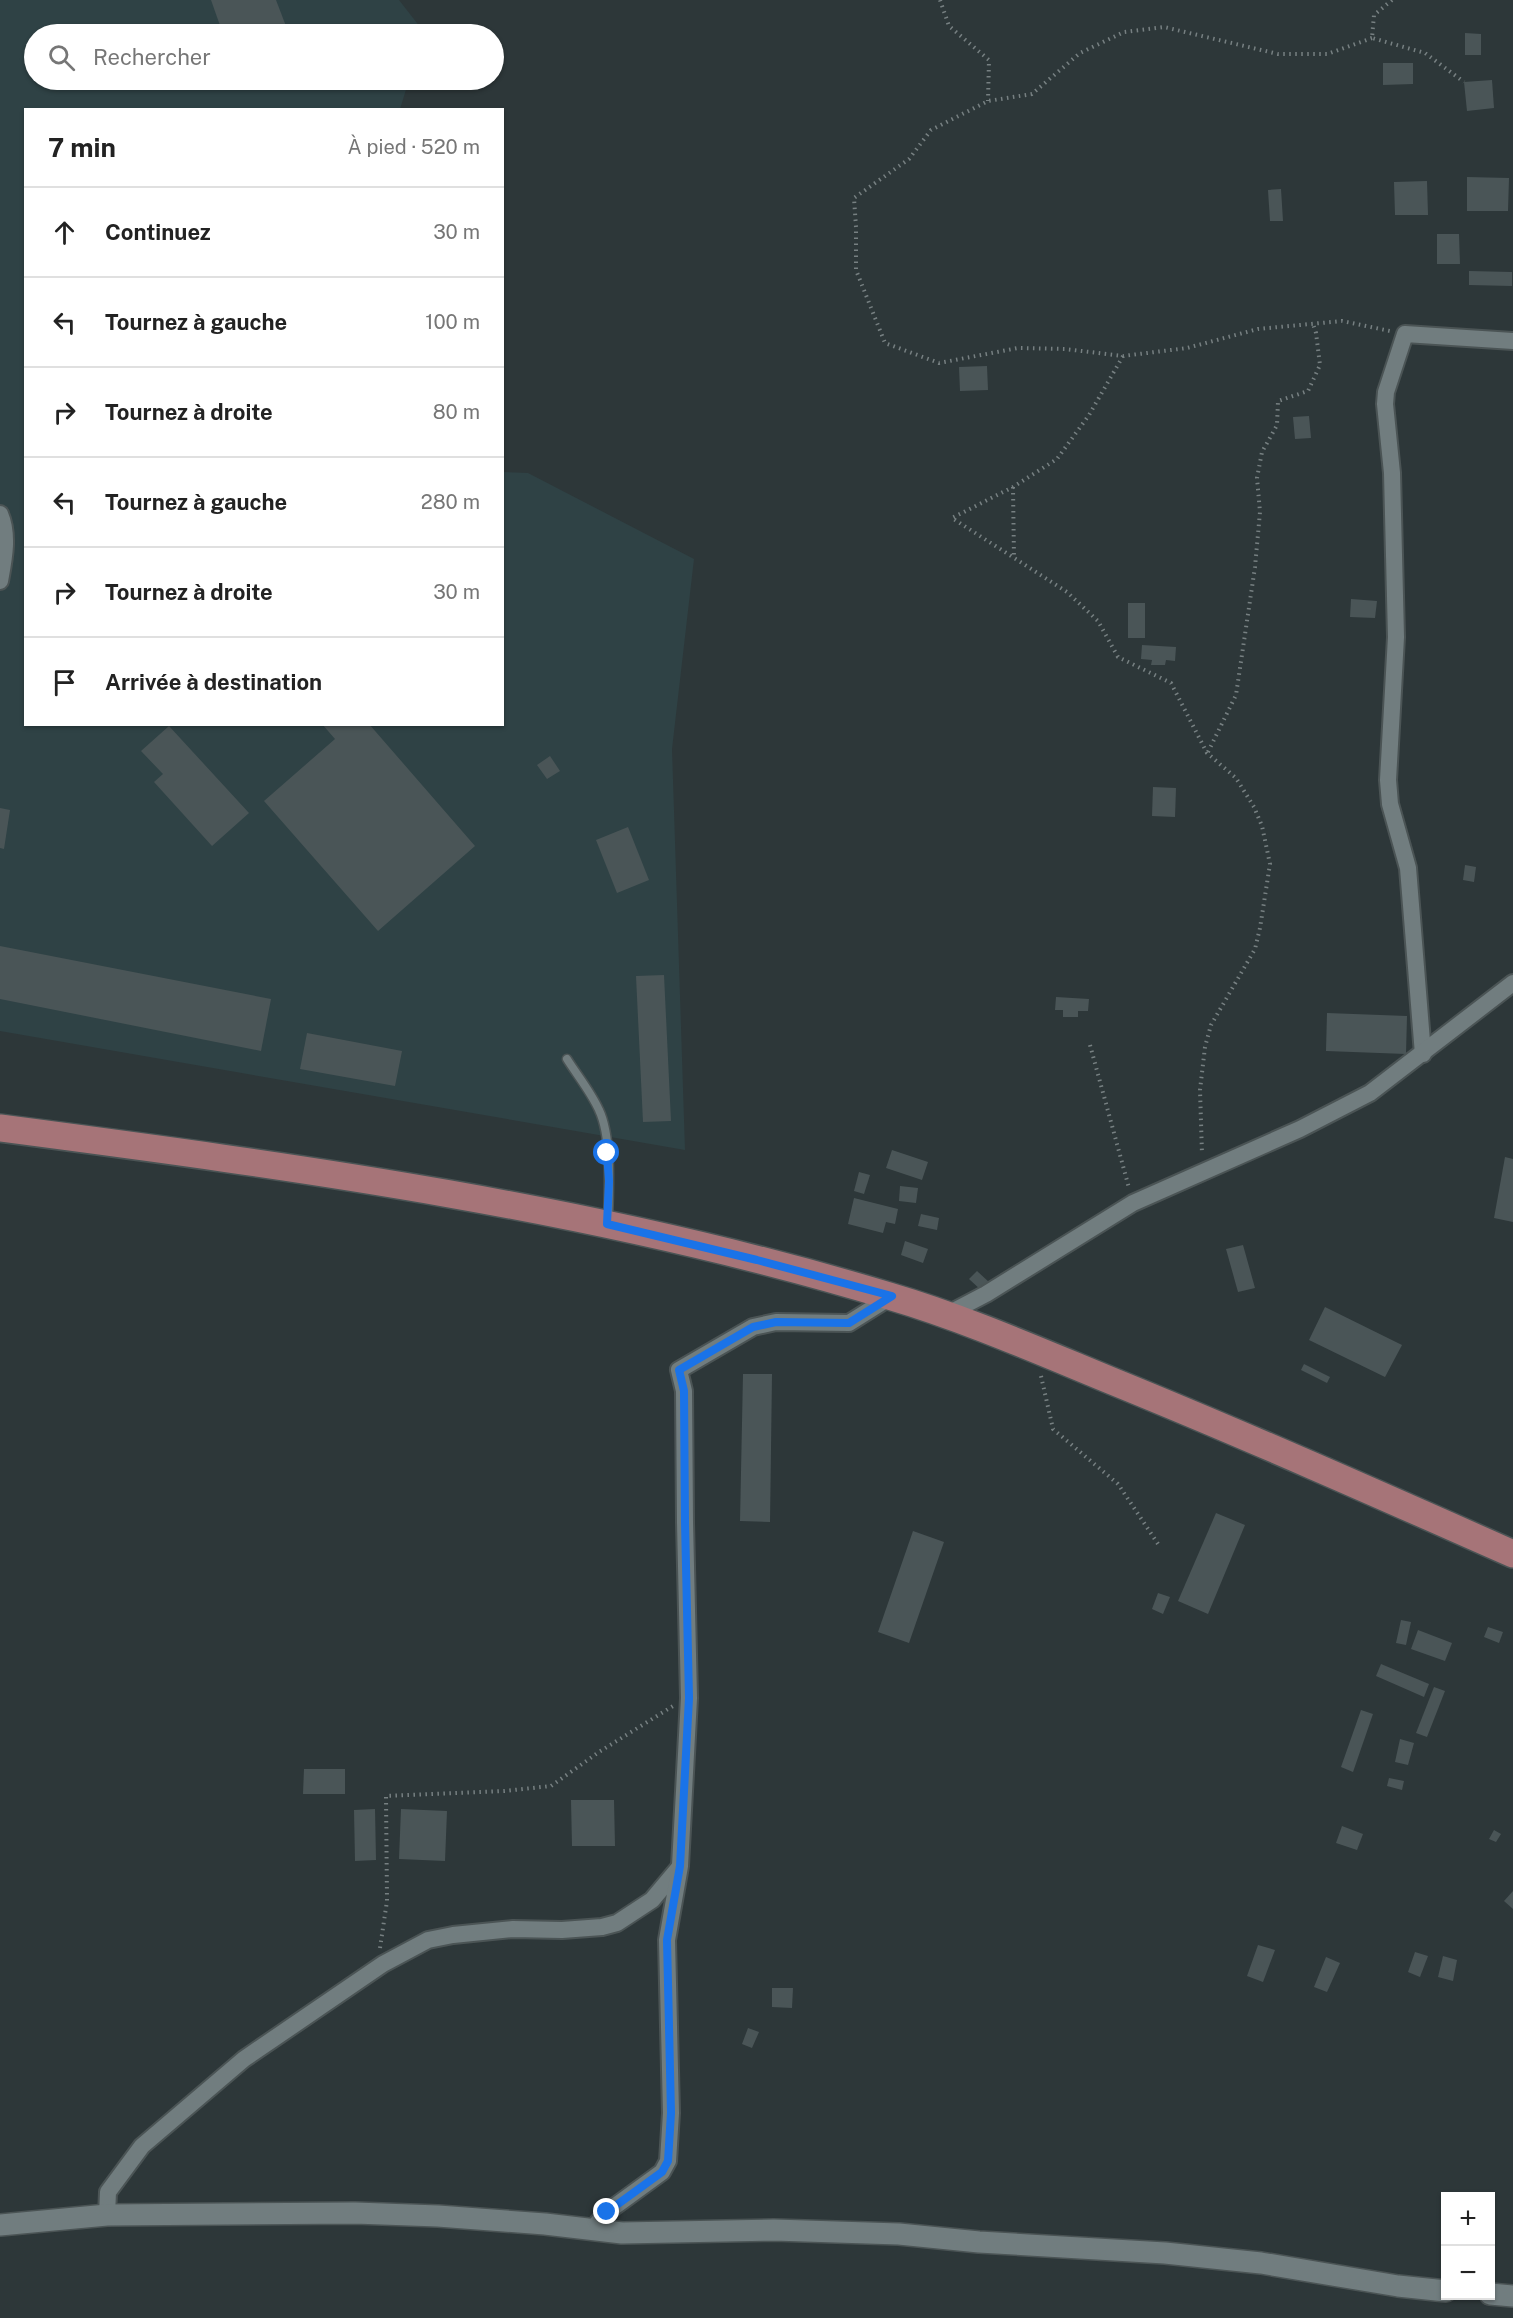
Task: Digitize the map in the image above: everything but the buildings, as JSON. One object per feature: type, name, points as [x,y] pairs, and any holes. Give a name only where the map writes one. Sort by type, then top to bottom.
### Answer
[{"type":"main road","points":[[0,1128],[451,1192],[607,1224],[757,1260],[892,1296],[1034,1349],[1241,1434],[1513,1554]]},
{"type":"street","points":[[1423,1053],[1408,868],[1390,804],[1388,780],[1396,637],[1392,473],[1385,404],[1386,392],[1405,334],[1513,341]]},
{"type":"street","points":[[0,514],[4,525],[5,552],[0,581]]},
{"type":"street","points":[[945,1316],[986,1294],[1133,1203],[1300,1129],[1370,1093],[1513,983]]},
{"type":"street","points":[[591,2229],[607,2212],[662,2172],[668,2161],[671,2113],[667,1940],[680,1866],[689,1698],[684,1391],[679,1370],[753,1327],[776,1322],[849,1323],[892,1296]]},
{"type":"street","points":[[107,2216],[108,2192],[142,2146],[244,2059],[382,1964],[428,1940],[453,1935],[513,1929],[562,1930],[602,1927],[617,1923],[652,1900],[680,1866]]},
{"type":"street","points":[[0,2224],[107,2216],[356,2213],[438,2216],[630,2233],[774,2230],[899,2234],[979,2242],[1165,2253],[1261,2263],[1407,2288],[1441,2291]]},
{"type":"street","points":[[1495,2294],[1513,2296]]},
{"type":"lane","points":[[567,1059],[599,1111],[603,1124],[609,1181],[607,1224]]},
{"type":"path","points":[[940,0],[949,26],[990,60],[988,101]]},
{"type":"path","points":[[1372,38],[1374,15],[1392,0]]},
{"type":"path","points":[[1405,334],[1342,321],[1258,328],[1187,348],[1123,356],[1065,349],[1018,348],[939,363],[885,343],[856,270],[854,198],[909,159],[931,130],[988,101],[1032,94],[1080,53],[1124,32],[1164,27],[1278,54],[1327,54],[1372,38],[1425,53],[1464,82]]},
{"type":"path","points":[[1207,753],[1236,694],[1255,567],[1260,513],[1257,478],[1262,452],[1276,425],[1278,401],[1308,391],[1320,364],[1313,323]]},
{"type":"path","points":[[1123,356],[1089,415],[1057,459],[1013,487],[952,518],[1067,592],[1098,621],[1118,657],[1171,682],[1207,753],[1236,778],[1254,807],[1262,826],[1270,864],[1256,949],[1211,1025],[1205,1047],[1200,1090],[1202,1173]]},
{"type":"path","points":[[1013,487],[1014,559]]},
{"type":"path","points":[[1090,1045],[1133,1203]]},
{"type":"path","points":[[1034,1349],[1053,1429],[1118,1484],[1160,1547]]},
{"type":"path","points":[[382,1964],[380,1948],[387,1901],[386,1796],[504,1791],[551,1785],[663,1711],[689,1698]]},
{"type":"shaded area","points":[[0,0],[399,0],[418,24],[24,24],[24,90],[406,90],[400,108],[24,108],[24,726],[504,726],[504,472],[528,473],[694,559],[672,749],[685,1150],[0,1031]]},
{"type":"route","points":[[607,1153],[609,1181],[607,1224],[757,1260],[892,1296],[854,1322],[839,1324],[776,1322],[753,1327],[679,1370],[684,1391],[689,1698],[680,1866],[667,1940],[671,2113],[668,2161],[662,2172],[607,2212]]}]
